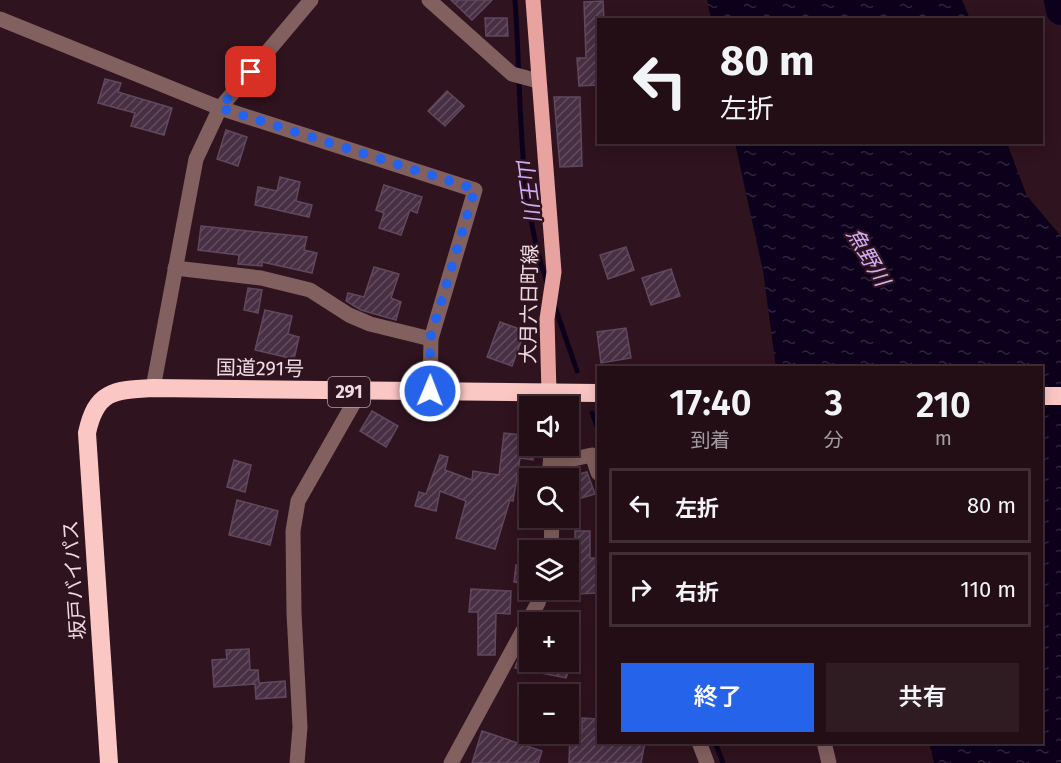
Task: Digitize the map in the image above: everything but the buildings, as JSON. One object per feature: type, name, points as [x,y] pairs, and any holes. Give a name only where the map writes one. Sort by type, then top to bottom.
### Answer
[{"type":"highway","name":"国道291号","points":[[102,398],[122,389],[153,388],[430,391],[519,398]]},
{"type":"highway","name":"国道291号","points":[[577,396],[597,393]]},
{"type":"highway","points":[[1043,396],[1061,396]]},
{"type":"highway","name":"坂戸バイパス","points":[[102,398],[92,411],[87,434],[108,763]]},
{"type":"main road","name":"大月六日町線","points":[[533,0],[554,272],[547,319],[549,396]]},
{"type":"street","points":[[153,388],[196,159],[220,108],[311,0]]},
{"type":"street","points":[[429,0],[512,74],[538,81]]},
{"type":"street","points":[[0,19],[220,108],[475,189],[430,339],[430,391]]},
{"type":"street","points":[[175,268],[261,278],[310,290],[349,315],[370,324],[430,339]]},
{"type":"street","points":[[297,763],[300,727],[294,614],[295,521],[298,501],[360,392]]},
{"type":"street","points":[[558,468],[592,455],[597,470]]},
{"type":"street","points":[[451,763],[539,600]]},
{"type":"street","points":[[700,744],[707,763]]},
{"type":"street","points":[[824,744],[829,763]]},
{"type":"water","points":[[707,0],[962,0],[970,18],[711,18]]},
{"type":"water","name":"魚野川","points":[[735,144],[1007,144],[1027,196],[1061,236],[1061,763],[934,763],[929,744],[1043,744],[1043,366],[776,366],[763,271]]},
{"type":"waterway","name":"山王川","points":[[515,0],[525,179],[537,249],[547,283]]},
{"type":"waterway","points":[[1059,0],[1061,10]]},
{"type":"waterway","name":"山王川","points":[[554,304],[577,371]]},
{"type":"waterway","name":"山王川","points":[[592,413],[597,426]]},
{"type":"waterway","name":"山王川","points":[[716,744],[723,763]]},
{"type":"route","points":[[251,72],[220,108],[475,189],[430,339],[430,391]]}]
